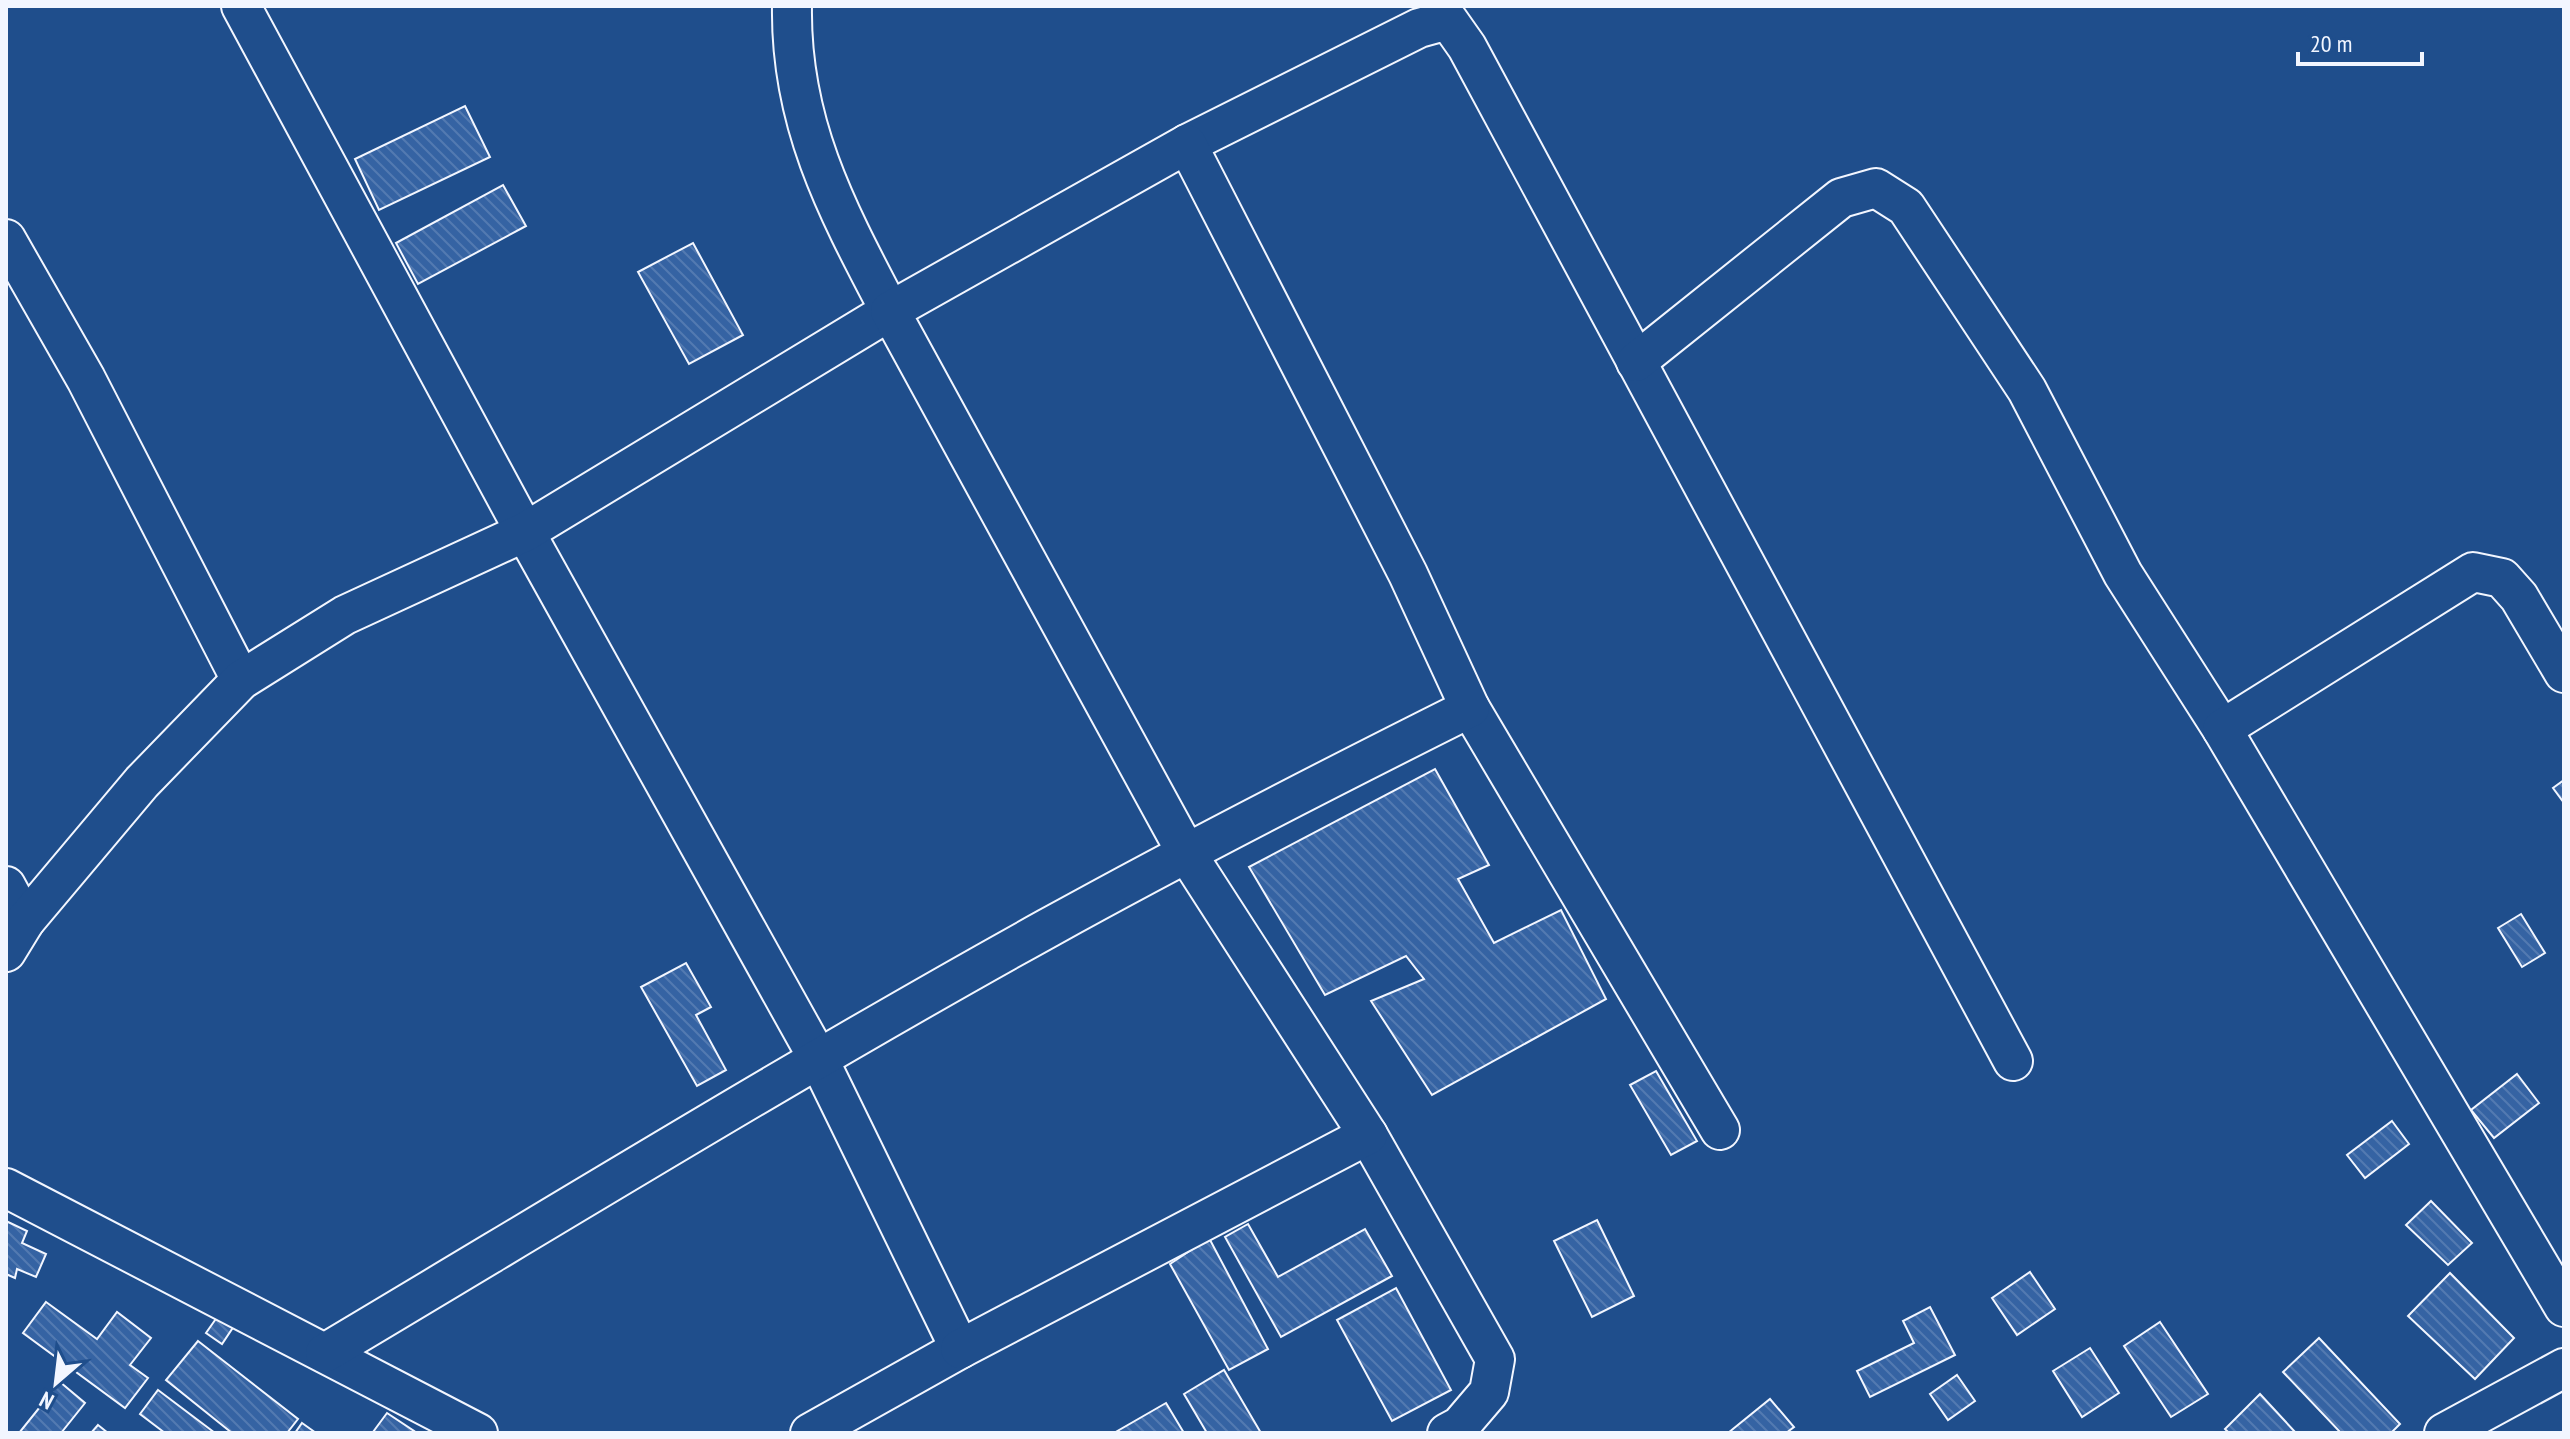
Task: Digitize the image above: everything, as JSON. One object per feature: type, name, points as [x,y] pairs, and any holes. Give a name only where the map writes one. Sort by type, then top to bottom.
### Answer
[{"type":"street","points":[[241,6],[525,532],[819,1060],[960,1349]]},
{"type":"street","points":[[792,6],[791,54],[800,103],[842,217],[890,311],[1187,854],[1368,1135],[1495,1359],[1489,1392],[1460,1426],[1447,1433]]},
{"type":"street","points":[[16,937],[142,782],[241,680],[345,615],[525,532],[890,311],[1187,144],[1419,28],[1448,20],[1467,47],[2013,1061]]},
{"type":"street","points":[[1187,144],[1408,574],[1470,708],[1720,1130]]},
{"type":"street","points":[[1636,362],[1841,198],[1876,188],[1906,207],[2027,390],[2123,574],[2222,729],[2564,1307]]},
{"type":"street","points":[[6,239],[86,379],[241,680]]},
{"type":"street","points":[[2222,729],[2473,572],[2502,578],[2519,597],[2564,673]]},
{"type":"street","points":[[325,1353],[1048,928],[1470,708]]},
{"type":"street","points":[[6,886],[16,937]]},
{"type":"street","points":[[810,1433],[960,1349],[1368,1135]]},
{"type":"street","points":[[6,1188],[478,1433]]},
{"type":"street","points":[[2444,1433],[2564,1368]]},
{"type":"building","points":[[465,106],[490,157],[379,210],[355,159]]},
{"type":"building","points":[[503,185],[526,226],[418,284],[396,243]]},
{"type":"building","points":[[693,243],[743,335],[689,364],[638,272]]},
{"type":"building","points":[[1435,769],[1489,865],[1458,879],[1494,943],[1561,910],[1606,999],[1432,1095],[1371,1001],[1424,979],[1406,956],[1325,995],[1249,867]]},
{"type":"building","points":[[2564,780],[2564,803],[2553,788]]},
{"type":"building","points":[[2521,914],[2545,953],[2522,967],[2498,928]]},
{"type":"building","points":[[686,963],[711,1007],[696,1015],[726,1070],[697,1086],[641,987]]},
{"type":"building","points":[[1656,1071],[1697,1141],[1671,1155],[1630,1085]]},
{"type":"building","points":[[2517,1074],[2539,1103],[2494,1138],[2471,1110]]},
{"type":"building","points":[[2392,1121],[2409,1144],[2365,1178],[2347,1155]]},
{"type":"building","points":[[2431,1201],[2472,1243],[2448,1265],[2406,1225]]},
{"type":"building","points":[[1597,1220],[1634,1296],[1592,1317],[1554,1241]]},
{"type":"building","points":[[6,1221],[27,1231],[22,1243],[46,1254],[36,1277],[17,1269],[15,1278],[6,1274]]},
{"type":"building","points":[[1248,1224],[1278,1277],[1365,1229],[1392,1276],[1281,1337],[1225,1237]]},
{"type":"building","points":[[1209,1238],[1268,1349],[1229,1370],[1170,1264]]},
{"type":"building","points":[[2030,1272],[2055,1309],[2017,1335],[1992,1298]]},
{"type":"building","points":[[2450,1273],[2514,1338],[2475,1379],[2408,1316]]},
{"type":"building","points":[[1396,1288],[1451,1390],[1392,1421],[1337,1320]]},
{"type":"building","points":[[46,1302],[97,1339],[117,1312],[151,1338],[130,1365],[148,1378],[125,1408],[23,1333]]},
{"type":"building","points":[[1930,1307],[1955,1355],[1870,1397],[1857,1371],[1914,1343],[1903,1321]]},
{"type":"building","points":[[220,1313],[236,1323],[222,1344],[206,1333]]},
{"type":"building","points":[[2160,1322],[2208,1394],[2171,1417],[2124,1346]]},
{"type":"building","points":[[2319,1338],[2400,1424],[2391,1433],[2341,1433],[2283,1372]]},
{"type":"building","points":[[198,1341],[298,1419],[287,1433],[232,1433],[166,1380]]},
{"type":"building","points":[[2090,1348],[2119,1393],[2082,1417],[2053,1371]]},
{"type":"building","points":[[1224,1370],[1261,1433],[1207,1433],[1184,1394]]},
{"type":"building","points":[[1957,1375],[1975,1401],[1948,1420],[1930,1394]]},
{"type":"building","points":[[60,1382],[85,1403],[61,1433],[19,1433]]},
{"type":"building","points":[[158,1390],[215,1433],[165,1433],[140,1414]]},
{"type":"building","points":[[2260,1394],[2296,1433],[2229,1433],[2225,1429]]},
{"type":"building","points":[[1770,1399],[1794,1427],[1786,1433],[1728,1433]]},
{"type":"building","points":[[1166,1403],[1184,1433],[1114,1433]]},
{"type":"building","points":[[387,1413],[414,1431],[373,1432]]},
{"type":"building","points":[[302,1423],[316,1433],[295,1433]]},
{"type":"building","points":[[98,1425],[108,1433],[91,1433]]}]
